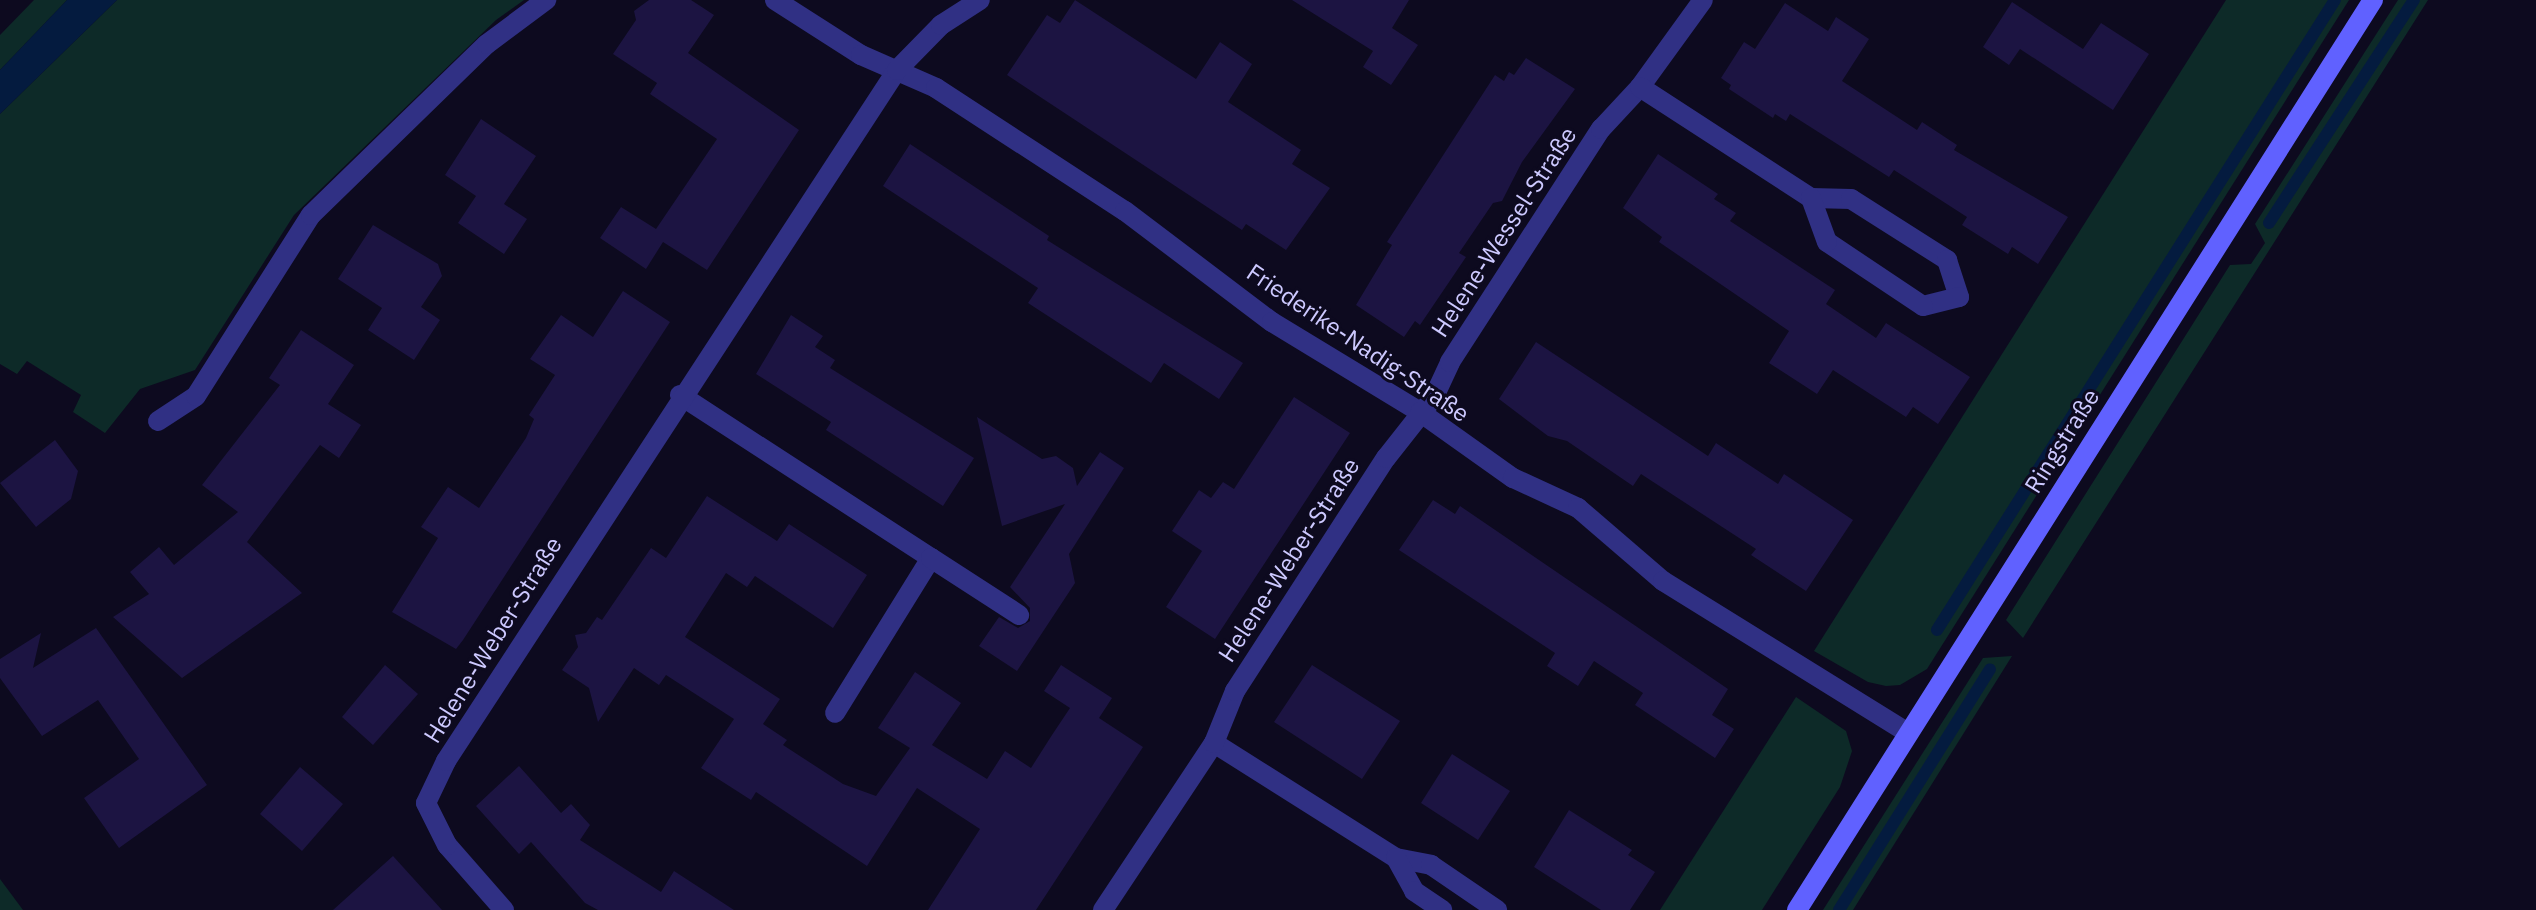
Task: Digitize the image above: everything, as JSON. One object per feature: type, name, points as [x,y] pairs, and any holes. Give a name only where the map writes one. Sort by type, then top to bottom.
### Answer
[{"type":"main road","name":"Ringstraße","points":[[1797,910],[2373,0]]},
{"type":"street","points":[[158,421],[196,396],[311,215],[487,44],[546,0]]},
{"type":"street","name":"Friederike-Nadig-Straße","points":[[775,0],[861,55],[936,88],[1125,211],[1272,322],[1420,412],[1513,478],[1598,523],[1663,581],[1704,609],[1797,660],[1908,733]]},
{"type":"street","points":[[897,70],[941,25],[980,0]]},
{"type":"street","name":"Helene-Wessel-Straße","points":[[1420,412],[1434,397],[1450,362],[1601,129],[1640,87],[1703,0]]},
{"type":"street","name":"Helene-Weber-Straße","points":[[504,910],[447,845],[426,803],[446,761],[680,395],[897,70]]},
{"type":"street","points":[[1640,87],[1811,198],[1851,199],[1947,260],[1959,297],[1923,306],[1827,242],[1811,198]]},
{"type":"street","points":[[680,395],[1019,615]]},
{"type":"street","name":"Helene-Weber-Straße","points":[[1103,910],[1214,743],[1235,691],[1420,412]]},
{"type":"street","points":[[835,713],[931,558]]},
{"type":"street","points":[[1214,743],[1396,858],[1431,865],[1497,910]]},
{"type":"street","points":[[1396,858],[1414,891],[1442,910]]},
{"type":"green space","points":[[34,0],[67,0],[0,70],[0,35]]},
{"type":"green space","points":[[117,0],[524,0],[496,20],[294,215],[195,370],[140,389],[105,433],[73,412],[81,395],[27,361],[17,374],[0,364],[0,114]]},
{"type":"green space","points":[[2226,0],[2349,0],[1927,669],[1900,685],[1886,686],[1868,682],[1814,651]]},
{"type":"green space","points":[[2398,0],[2428,0],[2023,638],[2006,620],[2230,265],[2251,264],[2265,243],[2255,224]]},
{"type":"green space","points":[[2012,656],[1853,910],[1823,910],[1983,658]]},
{"type":"green space","points":[[1796,697],[1846,731],[1852,751],[1840,787],[1762,910],[1660,910]]},
{"type":"green space","points":[[0,879],[23,910],[0,910]]},
{"type":"water","points":[[67,0],[117,0],[0,114],[0,70]]},
{"type":"building","points":[[649,0],[691,0],[714,15],[688,53],[799,130],[707,270],[663,242],[646,269],[600,238],[621,207],[656,229],[717,139],[650,94],[657,83],[613,54],[636,20],[634,11]]},
{"type":"building","points":[[1075,0],[1196,79],[1220,42],[1252,64],[1228,102],[1301,150],[1292,164],[1330,188],[1286,250],[1246,224],[1242,230],[1007,75],[1047,15],[1060,23]]},
{"type":"building","points":[[1292,0],[1409,0],[1392,28],[1418,45],[1391,85],[1363,67],[1373,51]]},
{"type":"building","points":[[2012,2],[2083,49],[2101,23],[2149,54],[2113,110],[2020,49],[2009,65],[1983,47]]},
{"type":"building","points":[[1785,3],[1828,31],[1836,17],[1869,39],[1842,81],[1917,130],[1922,122],[1957,145],[1954,150],[2068,217],[2038,264],[2012,247],[2008,254],[1962,225],[1967,217],[1894,170],[1889,177],[1790,114],[1786,121],[1775,114],[1773,118],[1729,89],[1731,85],[1721,78],[1744,42],[1755,49]]},
{"type":"building","points":[[1526,58],[1575,89],[1522,162],[1502,201],[1493,203],[1459,253],[1466,257],[1420,325],[1415,321],[1404,337],[1356,305],[1392,245],[1387,242],[1495,75],[1504,81],[1509,72],[1514,75]]},
{"type":"building","points":[[481,119],[536,156],[504,204],[527,219],[504,254],[458,223],[476,196],[445,175]]},
{"type":"building","points":[[910,144],[1049,236],[1047,240],[1243,363],[1219,399],[1164,363],[1151,383],[1028,303],[1038,288],[883,186]]},
{"type":"building","points":[[1658,154],[1718,194],[1714,199],[1736,213],[1730,221],[1835,290],[1826,304],[1876,338],[1886,323],[1970,377],[1938,424],[1913,407],[1906,417],[1833,370],[1817,394],[1769,363],[1789,331],[1659,242],[1662,237],[1623,208]]},
{"type":"building","points":[[373,225],[438,264],[442,276],[421,307],[440,320],[414,360],[368,330],[382,308],[338,279]]},
{"type":"building","points":[[623,291],[670,322],[463,640],[456,649],[392,612],[438,538],[421,527],[448,487],[479,508],[526,438],[534,419],[529,415],[555,375],[530,359],[561,315],[593,337]]},
{"type":"building","points":[[791,315],[823,336],[815,347],[835,360],[830,368],[974,458],[943,506],[826,430],[831,422],[756,374]]},
{"type":"building","points":[[301,330],[354,365],[328,404],[361,425],[339,458],[320,445],[247,542],[302,593],[182,678],[113,617],[149,594],[130,572],[159,547],[174,565],[238,512],[202,485],[280,385],[269,378]]},
{"type":"building","points":[[1536,342],[1708,456],[1716,443],[1778,484],[1784,474],[1853,520],[1806,591],[1751,555],[1756,549],[1641,474],[1633,486],[1567,441],[1548,436],[1499,399]]},
{"type":"building","points":[[1294,397],[1350,433],[1215,639],[1166,607],[1202,551],[1172,531],[1199,490],[1211,498],[1223,482],[1234,489]]},
{"type":"building","points":[[977,417],[1042,459],[1056,456],[1073,468],[1077,486],[1100,452],[1124,468],[1069,554],[1075,583],[1017,671],[979,646],[999,617],[1018,628],[1030,621],[1030,608],[1010,587],[1065,504],[1002,526]]},
{"type":"building","points":[[55,440],[78,471],[71,499],[36,527],[0,483]]},
{"type":"building","points":[[707,496],[777,541],[789,524],[867,575],[833,628],[755,576],[747,587],[726,573],[685,637],[780,699],[763,724],[787,740],[783,745],[843,784],[876,796],[910,748],[878,728],[915,672],[961,703],[932,745],[987,779],[1005,751],[1031,768],[1070,708],[1044,691],[1061,665],[1112,698],[1099,718],[1143,747],[1036,910],[928,910],[980,829],[917,788],[867,866],[756,792],[751,800],[701,768],[734,719],[666,675],[659,685],[634,668],[598,722],[589,688],[562,670],[578,647],[575,635],[586,633],[597,617],[602,620],[651,548],[666,558]]},
{"type":"building","points":[[1433,500],[1455,514],[1460,506],[1728,689],[1712,715],[1734,729],[1715,758],[1635,705],[1643,693],[1594,661],[1578,686],[1547,666],[1555,653],[1399,550]]},
{"type":"building","points":[[96,628],[207,785],[119,848],[84,798],[139,759],[98,700],[42,736],[0,678],[0,659],[41,633],[33,668]]},
{"type":"building","points":[[385,665],[418,694],[373,745],[342,717]]},
{"type":"building","points":[[1312,665],[1400,721],[1362,779],[1274,722]]},
{"type":"building","points":[[1452,754],[1510,791],[1478,840],[1421,803]]},
{"type":"building","points":[[519,766],[561,813],[571,804],[590,825],[580,840],[661,892],[674,871],[734,910],[598,910],[585,903],[531,842],[519,854],[476,806]]},
{"type":"building","points":[[300,767],[343,804],[302,851],[260,814]]},
{"type":"building","points":[[1569,810],[1632,850],[1628,855],[1655,872],[1630,910],[1601,910],[1534,867]]},
{"type":"building","points":[[393,856],[442,910],[333,910]]},
{"type":"waterway","points":[[1937,630],[2335,0]]},
{"type":"waterway","points":[[2269,223],[2414,0]]},
{"type":"waterway","points":[[1839,910],[1990,669]]}]
